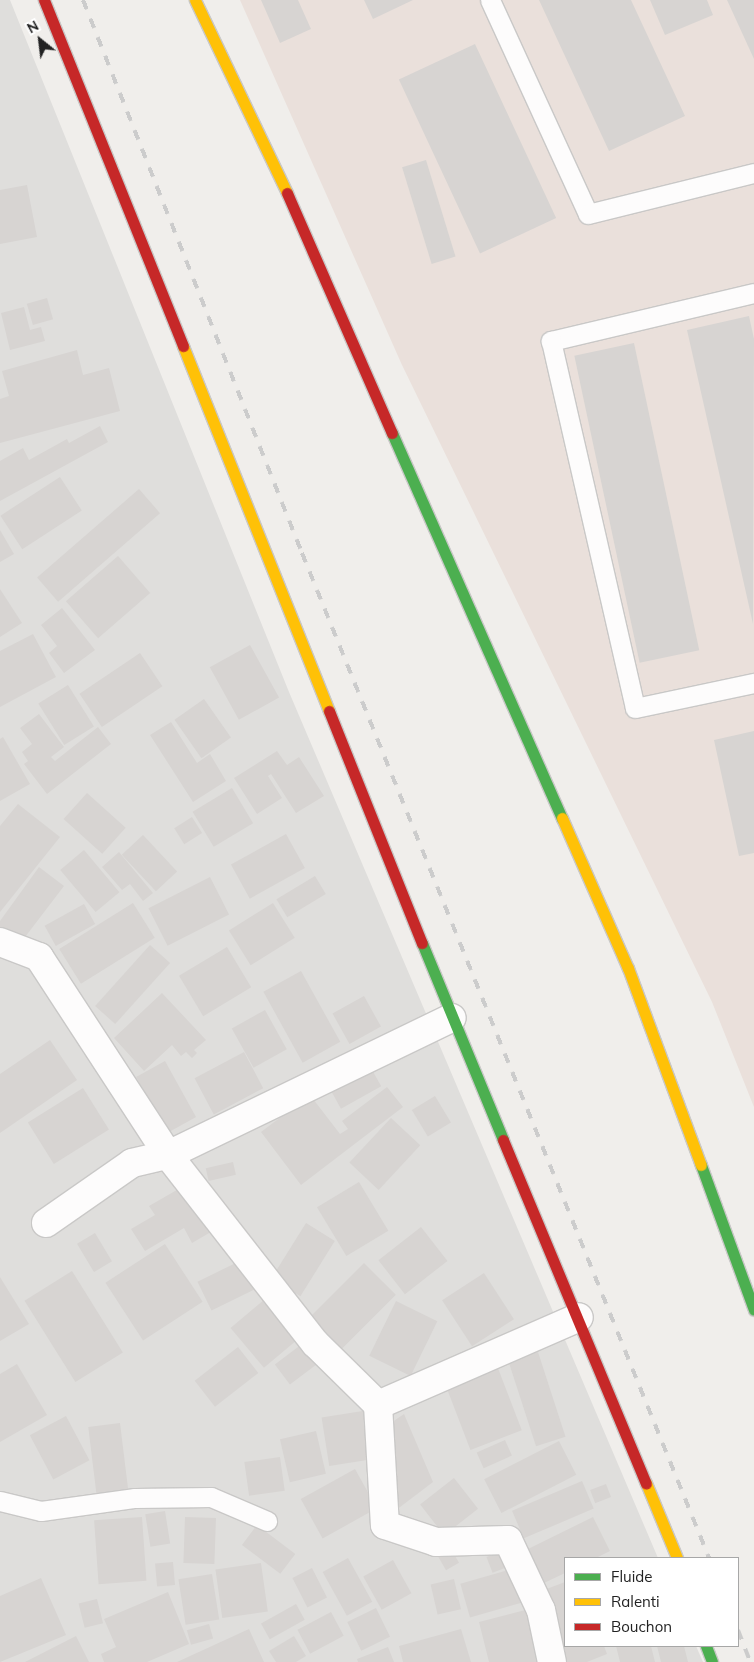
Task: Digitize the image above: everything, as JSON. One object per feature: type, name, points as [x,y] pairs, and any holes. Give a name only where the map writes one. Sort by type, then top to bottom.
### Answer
[{"type":"street","points":[[44,0],[452,1018],[537,1226],[579,1317],[677,1557]]},
{"type":"street","points":[[195,0],[271,158],[628,968],[754,1310]]},
{"type":"street","points":[[0,942],[39,957],[168,1155],[315,1342],[378,1405],[384,1525],[436,1542],[508,1540],[540,1610],[552,1662]]},
{"type":"street","points":[[46,1223],[132,1163],[168,1155],[452,1018]]},
{"type":"street","points":[[378,1405],[579,1317]]},
{"type":"street","points":[[706,1647],[712,1662]]},
{"type":"lane","points":[[490,0],[588,214],[754,173]]},
{"type":"lane","points":[[754,293],[551,341],[635,708],[754,683]]},
{"type":"lane","points":[[0,1501],[41,1511],[135,1498],[211,1498],[267,1521]]},
{"type":"shaded area","points":[[0,0],[10,0],[289,692],[658,1557],[564,1557],[564,1647],[696,1647],[703,1662],[0,1662]]},
{"type":"shaded area","points":[[240,0],[754,0],[754,1107],[712,1002],[402,365]]},
{"type":"building","points":[[261,0],[298,0],[311,29],[280,43]]},
{"type":"building","points":[[364,0],[413,0],[373,19]]},
{"type":"building","points":[[539,0],[631,0],[685,116],[609,151]]},
{"type":"building","points":[[650,0],[707,0],[713,15],[665,35]]},
{"type":"building","points":[[727,0],[754,0],[754,59]]},
{"type":"building","points":[[475,44],[556,218],[480,254],[399,79]]},
{"type":"building","points":[[426,160],[456,257],[432,264],[402,167]]},
{"type":"building","points":[[27,185],[37,237],[0,244],[0,190]]},
{"type":"building","points":[[47,298],[53,319],[33,325],[27,304]]},
{"type":"building","points":[[24,307],[30,330],[41,327],[45,341],[10,350],[1,313]]},
{"type":"building","points":[[749,316],[754,339],[753,624],[687,330]]},
{"type":"building","points":[[634,343],[699,650],[640,663],[574,356]]},
{"type":"building","points":[[77,350],[83,375],[109,368],[120,411],[0,443],[0,399],[9,396],[2,371]]},
{"type":"building","points":[[100,426],[108,442],[0,501],[0,461],[23,448],[29,460],[67,439],[69,443]]},
{"type":"building","points":[[60,477],[82,511],[22,549],[0,516]]},
{"type":"building","points":[[139,489],[160,513],[58,602],[37,578]]},
{"type":"building","points":[[0,530],[14,554],[0,562]]},
{"type":"building","points":[[118,556],[150,593],[98,638],[66,601]]},
{"type":"building","points":[[0,589],[22,623],[0,637]]},
{"type":"building","points":[[62,608],[95,650],[64,673],[49,653],[57,646],[41,625]]},
{"type":"building","points":[[33,634],[56,677],[0,707],[0,651]]},
{"type":"building","points":[[250,645],[279,697],[239,720],[210,667]]},
{"type":"building","points":[[140,653],[162,686],[102,727],[79,694]]},
{"type":"building","points":[[68,685],[94,727],[64,745],[38,704]]},
{"type":"building","points":[[204,699],[231,738],[201,758],[175,720]]},
{"type":"building","points":[[39,714],[64,747],[51,757],[55,761],[98,727],[111,744],[47,794],[24,764],[28,761],[22,752],[32,744],[20,728]]},
{"type":"building","points":[[171,722],[197,763],[210,754],[226,781],[193,802],[150,735]]},
{"type":"building","points":[[754,731],[754,853],[739,856],[714,740]]},
{"type":"building","points":[[3,737],[30,784],[0,801],[0,739]]},
{"type":"building","points":[[277,751],[287,765],[299,757],[324,796],[296,813],[271,774],[268,776],[282,798],[257,814],[234,778]]},
{"type":"building","points":[[232,788],[253,823],[214,847],[193,812]]},
{"type":"building","points":[[87,793],[126,828],[102,854],[64,819]]},
{"type":"building","points":[[18,804],[60,837],[0,912],[0,826]]},
{"type":"building","points":[[192,817],[202,833],[184,844],[174,828]]},
{"type":"building","points":[[286,834],[305,868],[250,899],[231,865]]},
{"type":"building","points":[[143,835],[177,872],[156,891],[122,855]]},
{"type":"building","points":[[84,850],[119,892],[96,912],[60,870]]},
{"type":"building","points":[[119,852],[153,893],[143,901],[130,884],[122,890],[102,867]]},
{"type":"building","points":[[39,867],[64,886],[19,945],[0,931],[0,921]]},
{"type":"building","points":[[315,876],[326,894],[287,917],[276,899]]},
{"type":"building","points":[[210,877],[229,914],[168,946],[149,908]]},
{"type":"building","points":[[133,903],[155,938],[81,984],[59,949]]},
{"type":"building","points":[[273,903],[295,938],[251,965],[229,931]]},
{"type":"building","points":[[84,904],[95,924],[56,946],[45,926]]},
{"type":"building","points":[[150,945],[170,963],[115,1024],[95,1006]]},
{"type":"building","points":[[227,947],[251,987],[203,1016],[179,976]]},
{"type":"building","points":[[301,971],[340,1042],[303,1063],[263,992]]},
{"type":"building","points":[[162,993],[206,1040],[194,1050],[197,1053],[192,1058],[186,1052],[181,1056],[172,1045],[144,1071],[114,1038]]},
{"type":"building","points":[[364,996],[381,1027],[349,1044],[333,1013]]},
{"type":"building","points":[[265,1010],[287,1049],[254,1068],[232,1028]]},
{"type":"building","points":[[50,1040],[77,1080],[0,1133],[0,1074]]},
{"type":"building","points":[[244,1052],[263,1088],[214,1114],[195,1078]]},
{"type":"building","points":[[165,1061],[196,1117],[167,1133],[136,1077]]},
{"type":"building","points":[[371,1068],[381,1086],[341,1109],[331,1090]]},
{"type":"building","points":[[387,1087],[403,1107],[301,1185],[261,1132],[310,1095],[340,1134],[348,1129],[342,1121]]},
{"type":"building","points":[[83,1088],[109,1130],[54,1164],[28,1122]]},
{"type":"building","points":[[435,1096],[451,1123],[428,1136],[412,1110]]},
{"type":"building","points":[[391,1118],[420,1145],[379,1190],[349,1163]]},
{"type":"building","points":[[233,1162],[236,1175],[209,1181],[206,1168]]},
{"type":"building","points":[[359,1182],[388,1231],[346,1256],[317,1207]]},
{"type":"building","points":[[189,1183],[216,1229],[192,1243],[184,1228],[145,1251],[131,1229],[155,1215],[149,1206]]},
{"type":"building","points":[[306,1223],[335,1241],[300,1296],[272,1278]]},
{"type":"building","points":[[421,1227],[447,1261],[405,1294],[378,1260]]},
{"type":"building","points":[[95,1233],[112,1261],[94,1272],[77,1244]]},
{"type":"building","points":[[165,1244],[203,1302],[143,1341],[105,1283]]},
{"type":"building","points":[[246,1258],[260,1287],[211,1310],[197,1282]]},
{"type":"building","points":[[364,1263],[396,1295],[341,1349],[310,1317]]},
{"type":"building","points":[[72,1271],[123,1352],[75,1382],[25,1301]]},
{"type":"building","points":[[484,1273],[514,1319],[472,1346],[442,1300]]},
{"type":"building","points":[[0,1277],[29,1324],[0,1341]]},
{"type":"building","points":[[265,1299],[298,1339],[264,1368],[231,1328]]},
{"type":"building","points":[[396,1301],[437,1321],[411,1376],[369,1356]]},
{"type":"building","points":[[306,1341],[321,1361],[290,1384],[275,1364]]},
{"type":"building","points":[[238,1347],[258,1373],[215,1407],[195,1381]]},
{"type":"building","points":[[538,1352],[566,1437],[536,1446],[509,1362]]},
{"type":"building","points":[[496,1363],[522,1430],[470,1450],[445,1383]]},
{"type":"building","points":[[17,1364],[47,1415],[0,1442],[0,1374]]},
{"type":"building","points":[[369,1410],[377,1458],[329,1466],[322,1418]]},
{"type":"building","points":[[404,1414],[433,1482],[387,1517],[385,1427]]},
{"type":"building","points":[[66,1416],[89,1460],[53,1479],[30,1435]]},
{"type":"building","points":[[120,1423],[129,1492],[97,1496],[88,1427]]},
{"type":"building","points":[[316,1431],[326,1474],[290,1482],[280,1439]]},
{"type":"building","points":[[505,1440],[512,1456],[484,1468],[477,1453]]},
{"type":"building","points":[[559,1441],[576,1475],[501,1513],[484,1479]]},
{"type":"building","points":[[280,1457],[285,1491],[249,1496],[244,1462]]},
{"type":"building","points":[[355,1469],[377,1508],[323,1538],[301,1499]]},
{"type":"building","points":[[454,1478],[478,1509],[444,1535],[420,1504]]},
{"type":"building","points":[[582,1481],[594,1509],[524,1538],[512,1511]]},
{"type":"building","points":[[606,1484],[611,1497],[595,1503],[590,1490]]},
{"type":"building","points":[[165,1511],[170,1544],[150,1547],[145,1514]]},
{"type":"building","points":[[142,1517],[146,1581],[99,1584],[94,1520]]},
{"type":"building","points":[[185,1517],[216,1518],[214,1564],[183,1563]]},
{"type":"building","points":[[593,1517],[610,1551],[598,1557],[564,1557],[564,1573],[544,1583],[528,1549]]},
{"type":"building","points":[[257,1525],[295,1554],[280,1574],[242,1545]]},
{"type":"building","points":[[447,1542],[459,1563],[446,1570],[434,1549]]},
{"type":"building","points":[[507,1549],[513,1565],[493,1573],[486,1557]]},
{"type":"building","points":[[348,1558],[372,1602],[347,1616],[323,1572]]},
{"type":"building","points":[[393,1560],[411,1593],[382,1610],[363,1576]]},
{"type":"building","points":[[173,1562],[175,1585],[157,1586],[155,1564]]},
{"type":"building","points":[[261,1563],[268,1612],[222,1618],[215,1569]]},
{"type":"building","points":[[519,1567],[529,1601],[470,1617],[460,1584]]},
{"type":"building","points":[[312,1568],[327,1597],[307,1607],[292,1578]]},
{"type":"building","points":[[212,1574],[219,1619],[186,1625],[178,1579]]},
{"type":"building","points":[[41,1578],[66,1635],[0,1662],[0,1596]]},
{"type":"building","points":[[454,1579],[461,1609],[438,1615],[431,1584]]},
{"type":"building","points":[[564,1582],[564,1647],[604,1647],[607,1654],[587,1662],[563,1662],[536,1593]]},
{"type":"building","points":[[168,1592],[189,1644],[147,1662],[104,1662],[101,1654],[116,1647],[104,1619]]},
{"type":"building","points":[[97,1599],[103,1623],[85,1628],[79,1604]]},
{"type":"building","points":[[296,1604],[305,1620],[270,1639],[261,1623]]},
{"type":"building","points":[[537,1607],[551,1662],[489,1662],[479,1622]]},
{"type":"building","points":[[376,1608],[390,1637],[361,1651],[347,1622]]},
{"type":"building","points":[[331,1612],[344,1636],[310,1654],[297,1630]]},
{"type":"building","points":[[209,1624],[213,1638],[191,1645],[187,1630]]},
{"type":"building","points":[[249,1629],[264,1662],[177,1662]]},
{"type":"building","points":[[461,1629],[471,1662],[403,1662],[399,1646]]},
{"type":"building","points":[[76,1636],[89,1662],[25,1662]]},
{"type":"building","points":[[294,1636],[306,1656],[296,1662],[276,1662],[269,1651]]},
{"type":"building","points":[[388,1647],[394,1662],[358,1662],[357,1659]]},
{"type":"building","points":[[616,1647],[651,1647],[655,1662],[620,1662]]},
{"type":"building","points":[[657,1647],[684,1647],[688,1662],[661,1662]]},
{"type":"railway","points":[[83,0],[302,553],[709,1557]]},
{"type":"railway","points":[[739,1633],[750,1662]]},
{"type":"traffic: fast","points":[[392,433],[562,818]]},
{"type":"traffic: fast","points":[[422,943],[503,1140]]},
{"type":"traffic: fast","points":[[701,1165],[754,1310]]},
{"type":"traffic: fast","points":[[706,1647],[712,1662]]},
{"type":"traffic: slow","points":[[195,0],[287,193]]},
{"type":"traffic: slow","points":[[183,346],[329,711]]},
{"type":"traffic: slow","points":[[562,818],[628,968],[701,1165]]},
{"type":"traffic: slow","points":[[646,1483],[677,1557]]},
{"type":"traffic: jam","points":[[44,0],[183,346]]},
{"type":"traffic: jam","points":[[287,193],[392,433]]},
{"type":"traffic: jam","points":[[329,711],[422,943]]},
{"type":"traffic: jam","points":[[503,1140],[646,1483]]}]
